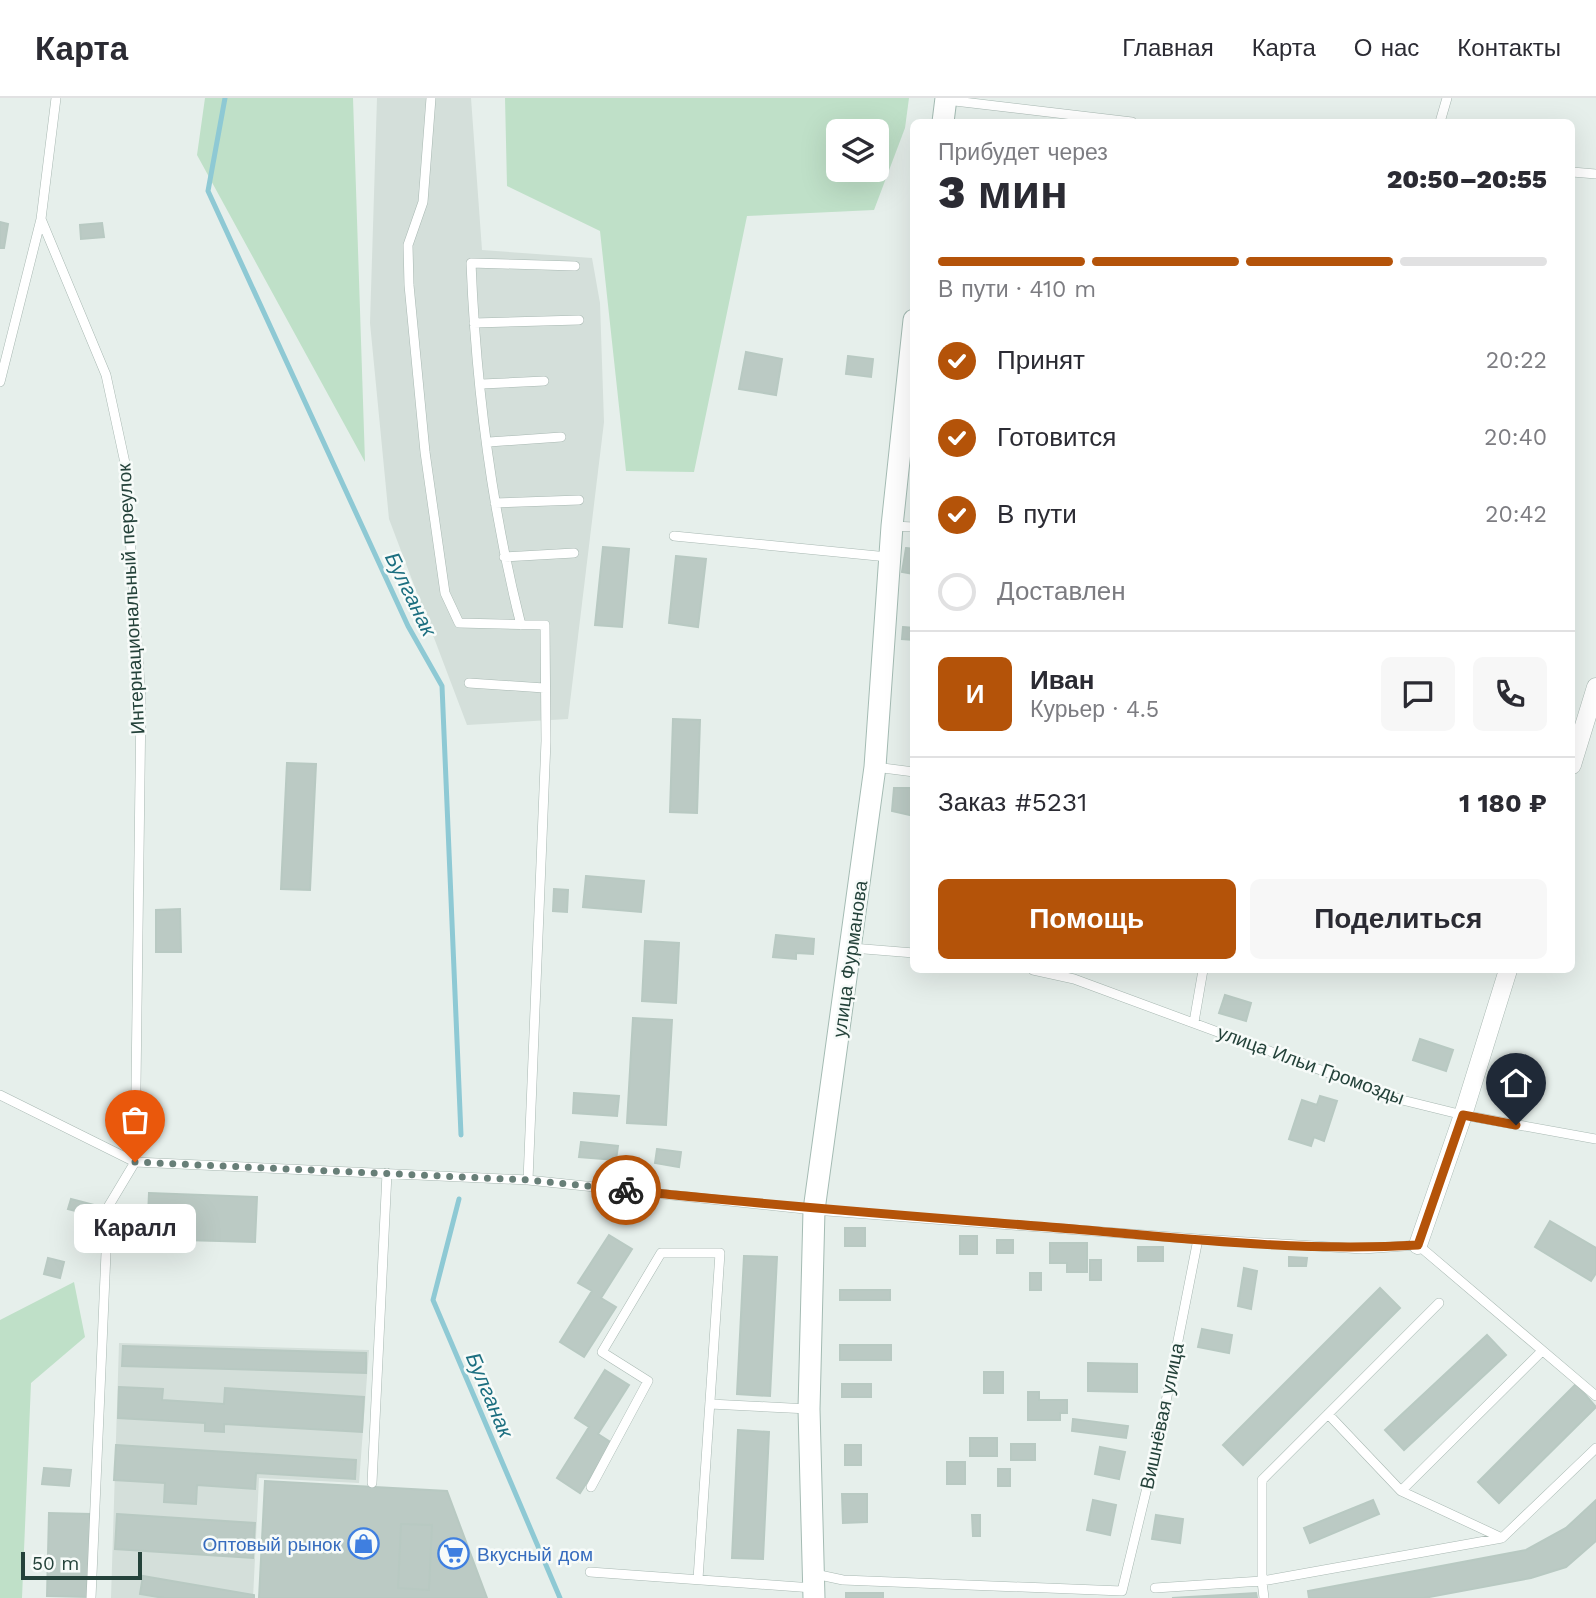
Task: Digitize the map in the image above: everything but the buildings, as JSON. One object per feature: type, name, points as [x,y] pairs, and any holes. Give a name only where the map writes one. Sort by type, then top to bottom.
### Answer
[{"type":"main road","points":[[943,119],[946,99]]},
{"type":"main road","name":"улица Фурманова","points":[[813,1586],[809,1409],[814,1210],[875,768],[892,526],[910,357]]},
{"type":"street","points":[[1575,755],[1596,687]]},
{"type":"street","points":[[1418,1245],[1463,1115],[1507,973]]},
{"type":"lane","points":[[0,382],[41,219],[55,98]]},
{"type":"lane","points":[[431,98],[423,202],[408,246],[409,285],[425,452],[445,593],[458,624],[545,625],[546,741],[528,1180]]},
{"type":"lane","points":[[1441,119],[1447,98]]},
{"type":"lane","points":[[946,99],[1108,119]]},
{"type":"lane","points":[[1575,172],[1596,174]]},
{"type":"lane","name":"Интернациональный переулок","points":[[41,219],[106,375],[125,463],[141,701],[135,1162]]},
{"type":"lane","points":[[521,625],[504,557],[495,503],[474,323],[471,263],[575,267]]},
{"type":"lane","points":[[474,323],[579,320]]},
{"type":"lane","points":[[482,384],[544,381]]},
{"type":"lane","points":[[489,442],[561,437]]},
{"type":"lane","points":[[495,503],[579,500]]},
{"type":"lane","points":[[892,526],[910,527]]},
{"type":"lane","points":[[674,536],[890,557]]},
{"type":"lane","points":[[504,557],[574,553]]},
{"type":"lane","points":[[469,683],[544,688]]},
{"type":"lane","points":[[875,768],[910,772]]},
{"type":"lane","points":[[852,948],[910,953]]},
{"type":"lane","name":"улица Ильи Громозды","points":[[1047,973],[1074,979],[1402,1100],[1463,1115],[1596,1139]]},
{"type":"lane","points":[[1194,1022],[1202,973]]},
{"type":"lane","points":[[0,1095],[135,1162],[528,1180],[814,1210],[1198,1239],[1363,1248],[1418,1245],[1596,1396]]},
{"type":"lane","points":[[92,1598],[108,1207],[135,1162]]},
{"type":"lane","points":[[372,1483],[387,1173]]},
{"type":"lane","name":"Вишнёвая улица","points":[[813,1586],[843,1580],[1122,1591],[1158,1442],[1198,1239]]},
{"type":"lane","points":[[591,1487],[648,1381],[602,1352],[661,1253],[720,1253],[698,1578]]},
{"type":"lane","points":[[1264,1598],[1262,1480],[1439,1303]]},
{"type":"lane","points":[[1401,1491],[1542,1351]]},
{"type":"lane","points":[[710,1404],[809,1409]]},
{"type":"lane","points":[[1328,1414],[1401,1491],[1502,1538]]},
{"type":"lane","points":[[1155,1588],[1262,1581],[1502,1538],[1596,1448]]},
{"type":"lane","points":[[590,1572],[813,1586]]},
{"type":"shaded area","points":[[377,98],[471,98],[482,250],[592,258],[600,303],[604,422],[568,719],[467,725],[389,519],[370,323]]},
{"type":"shaded area","points":[[119,1343],[369,1350],[359,1483],[259,1478],[253,1598],[111,1598]]},
{"type":"green space","points":[[205,98],[353,98],[365,462],[197,155]]},
{"type":"green space","points":[[505,98],[909,98],[905,128],[889,170],[889,119],[826,119],[826,182],[885,182],[874,210],[747,216],[694,472],[626,471],[600,231],[507,186]]},
{"type":"green space","points":[[74,1282],[85,1337],[31,1383],[22,1598],[0,1598],[0,1320]]},
{"type":"waterway","name":"Булганак","points":[[225,98],[208,191],[408,626],[442,686],[461,1135]]},
{"type":"waterway","name":"Булганак","points":[[459,1199],[433,1300],[560,1598]]},
{"type":"way so far","points":[[135,1162],[528,1180],[626,1190]]},
{"type":"place","name":"Каралл","points":[[135,1162]]},
{"type":"place","name":"Оптовый рынок","points":[[364,1544]]},
{"type":"place","name":"Вкусный дом","points":[[454,1554]]},
{"type":"route","points":[[626,1190],[814,1210],[1198,1239],[1363,1248],[1418,1245],[1463,1115],[1516,1125]]}]
